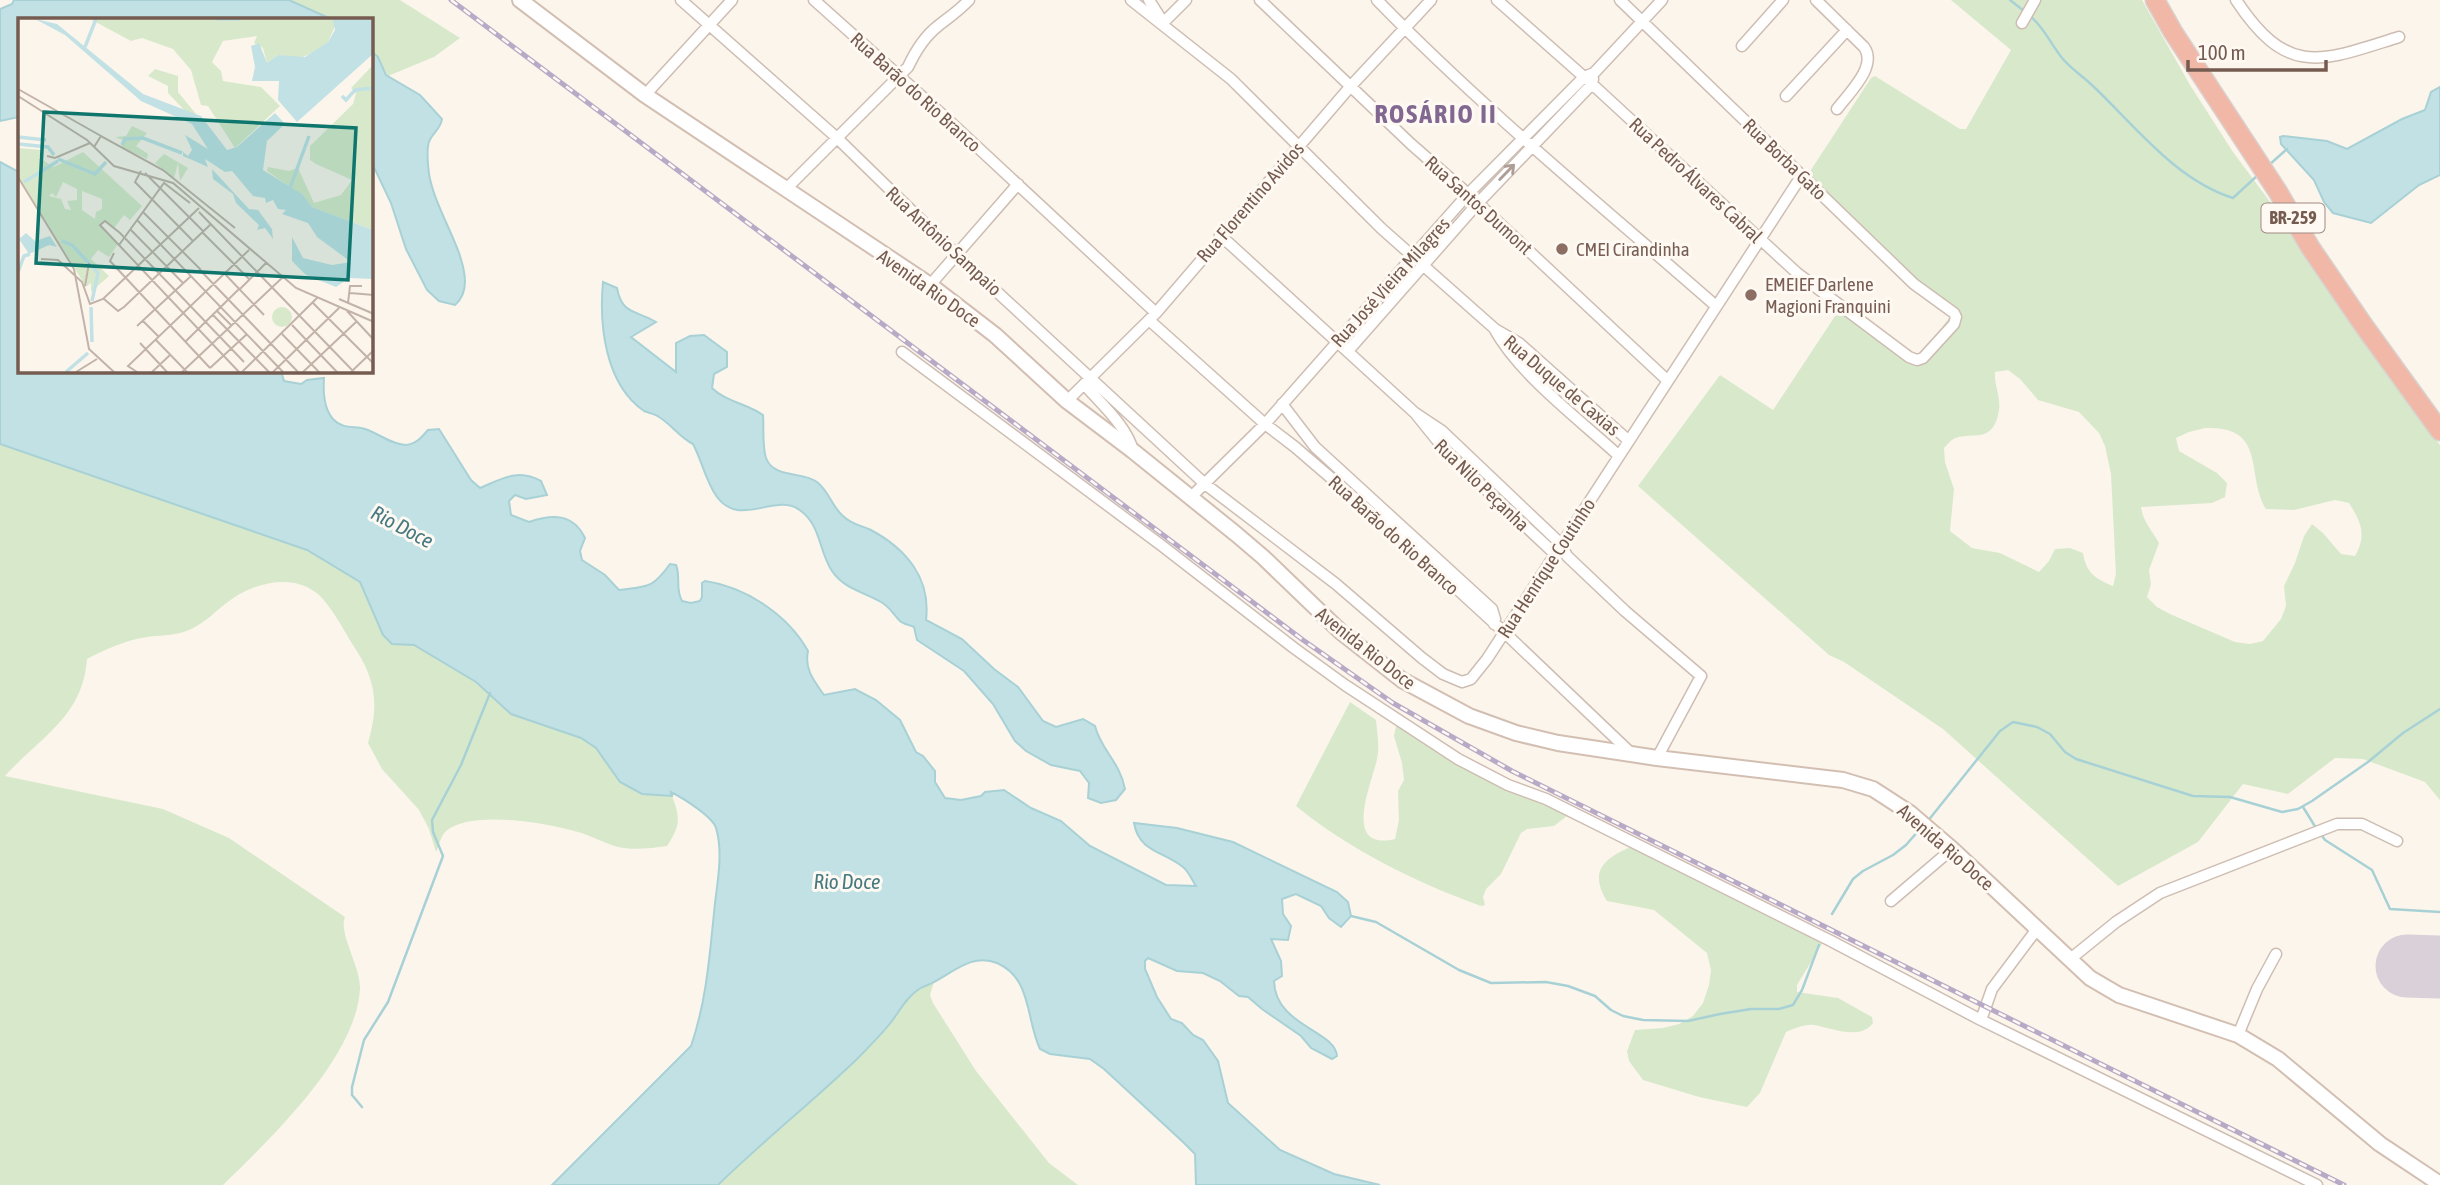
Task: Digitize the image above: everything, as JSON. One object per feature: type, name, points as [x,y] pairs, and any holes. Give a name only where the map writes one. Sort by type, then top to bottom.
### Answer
[{"type":"highway","name":"BR-259","points":[[2155,0],[2179,42],[2326,270],[2440,431]]},
{"type":"street","name":"Avenida Rio Doce","points":[[520,0],[645,95],[930,285],[995,335],[1067,401],[1191,497],[1263,557],[1341,632],[1402,680],[1469,716],[1516,733],[1633,755],[1843,780],[1889,797],[1952,849],[2090,978],[2119,995],[2238,1035],[2278,1059],[2380,1144],[2440,1184]]},
{"type":"street","name":"Rua Antônio Sampaio","points":[[681,0],[836,138],[1087,380],[1205,484]]},
{"type":"street","points":[[645,95],[732,0]]},
{"type":"street","name":"Rua Barão do Rio Branco","points":[[814,0],[1018,184],[1265,424],[1410,546],[1633,755]]},
{"type":"street","points":[[785,190],[908,66],[915,50],[935,28],[953,16],[967,0]]},
{"type":"street","name":"Rua Duque de Caxias","points":[[1131,0],[1231,79],[1345,194],[1414,257],[1495,329],[1519,343],[1629,441]]},
{"type":"street","name":"Rua Duque de Caxias","points":[[1149,0],[1163,23]]},
{"type":"street","points":[[1163,23],[1186,0]]},
{"type":"street","name":"Rua Santos Dumont","points":[[1260,0],[1350,87],[1668,381]]},
{"type":"street","points":[[1377,0],[1523,137],[1716,306]]},
{"type":"street","name":"Rua Florentino Avidos","points":[[1067,401],[1153,316],[1350,87],[1431,0]]},
{"type":"street","name":"Rua Pedro Álvares Cabral","points":[[1497,0],[1590,78],[1797,273],[1901,352]]},
{"type":"street","name":"Rua Borba Gato","points":[[1620,0],[1913,284],[1954,313],[1954,324],[1923,358],[1914,359],[1901,352]]},
{"type":"street","name":"Rua José Vieira Milagres","points":[[1191,497],[1265,424],[1468,194],[1523,137],[1590,78],[1662,0]]},
{"type":"street","points":[[1742,46],[1783,0]]},
{"type":"street","points":[[1816,0],[1864,47],[1870,57],[1868,67],[1837,109]]},
{"type":"street","points":[[2022,23],[2035,0]]},
{"type":"street","points":[[2236,0],[2265,35],[2292,55],[2317,59],[2331,57],[2399,37]]},
{"type":"street","points":[[1786,96],[1847,30]]},
{"type":"street","points":[[1348,351],[1478,203],[1533,146],[1590,78]]},
{"type":"street","name":"Rua Henrique Coutinho","points":[[1205,484],[1336,584],[1423,658],[1451,678],[1462,682],[1471,679],[1802,175]]},
{"type":"street","points":[[930,285],[1018,184]]},
{"type":"street","name":"Rua Nilo Peçanha","points":[[1220,235],[1415,413],[1449,455],[1554,553]]},
{"type":"street","name":"Rua Duque de Caxias","points":[[1495,329],[1525,369],[1618,456]]},
{"type":"street","points":[[902,352],[1294,648],[1458,759],[1508,785],[1546,799],[1831,941],[1981,1020],[2316,1185]]},
{"type":"street","points":[[1087,380],[1129,438],[1133,451]]},
{"type":"street","points":[[1282,404],[1314,447],[1492,609],[1494,624]]},
{"type":"street","name":"Rua Nilo Peçanha","points":[[1415,413],[1442,431],[1561,544],[1567,556]]},
{"type":"street","points":[[1554,553],[1567,556],[1625,611],[1701,676],[1657,758]]},
{"type":"street","points":[[2069,960],[2116,922],[2160,893],[2337,824],[2362,824],[2397,841]]},
{"type":"street","points":[[1891,901],[1952,849]]},
{"type":"street","points":[[1981,1020],[1992,989],[2037,929]]},
{"type":"street","points":[[2238,1035],[2256,989],[2276,954]]},
{"type":"green space","points":[[289,0],[400,0],[460,38],[434,57],[388,76],[373,53],[373,18],[329,18]]},
{"type":"green space","points":[[1951,0],[2142,0],[2190,85],[2233,152],[2305,249],[2440,445],[2440,800],[2425,782],[2363,759],[2335,758],[2288,794],[2243,784],[2198,842],[2118,886],[1943,729],[1844,662],[1829,655],[1638,486],[1720,375],[1773,410],[1841,307],[1918,359],[1952,314],[1805,179],[1871,78],[1875,76],[1960,129],[1966,129],[2011,50]],"holes":[[[2008,370],[2020,379],[2038,400],[2079,412],[2099,433],[2105,446],[2111,474],[2116,574],[2113,586],[2092,574],[2083,553],[2070,548],[2055,549],[2039,572],[2000,553],[1972,548],[1950,531],[1954,489],[1945,462],[1944,448],[1958,437],[1979,435],[1991,429],[1999,410],[1995,372]],[[2205,428],[2225,429],[2238,435],[2246,444],[2266,509],[2294,510],[2335,500],[2349,503],[2361,529],[2361,542],[2355,556],[2341,554],[2312,524],[2304,536],[2284,586],[2286,606],[2281,619],[2263,641],[2250,644],[2235,642],[2170,614],[2147,597],[2151,584],[2149,570],[2159,543],[2146,522],[2141,507],[2212,503],[2225,497],[2227,483],[2217,473],[2179,451],[2176,438]]]},
{"type":"green space","points":[[0,444],[307,550],[360,582],[383,635],[392,644],[414,645],[476,682],[511,714],[581,738],[596,748],[620,782],[642,794],[672,796],[678,822],[667,846],[629,849],[548,825],[490,820],[456,825],[445,832],[436,852],[429,829],[419,810],[382,769],[368,743],[374,715],[373,690],[359,655],[321,597],[301,585],[289,582],[265,584],[232,599],[201,624],[189,630],[131,640],[87,659],[84,679],[69,711],[5,776],[163,809],[229,838],[345,917],[345,932],[360,989],[355,1015],[344,1042],[328,1069],[286,1121],[223,1185],[0,1185]]},
{"type":"green space","points":[[1350,702],[1376,720],[1378,754],[1364,813],[1364,826],[1369,835],[1379,840],[1395,839],[1399,820],[1398,791],[1404,780],[1394,736],[1397,721],[1463,759],[1571,813],[1554,826],[1527,829],[1521,833],[1501,874],[1486,889],[1483,897],[1485,905],[1457,897],[1384,864],[1338,837],[1296,806]]},
{"type":"green space","points":[[1635,845],[1825,939],[1797,985],[1797,992],[1838,998],[1872,1017],[1873,1023],[1861,1031],[1853,1032],[1811,1025],[1786,1032],[1760,1093],[1747,1107],[1699,1097],[1643,1080],[1629,1061],[1627,1051],[1635,1030],[1663,1028],[1679,1024],[1693,1016],[1703,1003],[1711,970],[1707,953],[1654,910],[1607,901],[1599,880],[1603,866],[1616,854]]},
{"type":"green space","points":[[934,982],[930,995],[933,1003],[976,1071],[1049,1163],[1078,1185],[718,1185],[764,1140],[857,1059],[916,991]]},
{"type":"water","points":[[14,0],[289,0],[329,18],[18,18],[18,117],[0,121],[0,9],[12,4]]},
{"type":"water","points":[[373,53],[378,57],[386,75],[420,95],[442,119],[429,142],[428,162],[432,188],[463,268],[464,291],[455,305],[439,301],[427,290],[406,249],[391,203],[373,165]]},
{"type":"water","points":[[2440,87],[2440,175],[2419,185],[2371,223],[2333,213],[2324,202],[2314,180],[2281,144],[2280,137],[2283,136],[2327,141],[2347,149],[2402,119],[2425,110],[2431,92]]},
{"type":"water","name":"Rio Doce","points":[[0,162],[18,171],[18,373],[282,373],[284,381],[301,384],[307,380],[324,378],[326,406],[331,416],[341,425],[365,429],[406,445],[416,442],[428,430],[439,429],[471,480],[480,488],[517,475],[541,481],[547,495],[526,499],[515,495],[509,501],[511,515],[529,522],[554,517],[574,524],[585,538],[580,551],[582,560],[605,575],[619,590],[649,585],[659,578],[670,564],[676,565],[682,601],[700,601],[702,583],[705,581],[736,589],[764,605],[800,638],[808,651],[807,664],[811,675],[824,695],[855,689],[876,700],[900,720],[916,752],[923,756],[935,771],[935,782],[945,798],[961,800],[981,796],[985,792],[1004,790],[1031,808],[1061,821],[1090,846],[1166,885],[1196,886],[1183,867],[1141,840],[1134,823],[1177,828],[1233,842],[1337,892],[1348,902],[1351,916],[1341,927],[1329,918],[1321,906],[1296,894],[1282,899],[1283,914],[1291,926],[1288,940],[1271,939],[1281,961],[1282,976],[1274,981],[1277,996],[1294,1018],[1334,1047],[1337,1056],[1332,1059],[1311,1048],[1301,1036],[1248,997],[1239,996],[1220,981],[1203,973],[1177,971],[1148,958],[1145,961],[1145,969],[1157,997],[1171,1019],[1182,1023],[1193,1035],[1203,1040],[1218,1061],[1228,1103],[1280,1150],[1334,1174],[1380,1185],[1196,1185],[1195,1154],[1090,1059],[1050,1054],[1040,1049],[1017,979],[997,963],[979,960],[964,965],[915,992],[856,1060],[718,1185],[552,1185],[691,1046],[704,993],[720,856],[714,824],[697,808],[671,792],[672,796],[642,794],[620,782],[596,748],[581,738],[511,714],[476,682],[414,645],[392,644],[383,635],[360,582],[307,550],[0,444]]},
{"type":"water","points":[[603,282],[617,288],[622,303],[631,311],[656,322],[631,337],[676,372],[676,343],[690,336],[704,335],[727,352],[727,367],[714,374],[712,388],[763,415],[764,448],[770,465],[782,472],[817,482],[846,519],[871,530],[895,546],[914,566],[920,578],[927,605],[926,620],[962,639],[1018,687],[1043,721],[1056,727],[1083,719],[1095,726],[1123,780],[1125,789],[1116,800],[1101,803],[1088,798],[1089,783],[1080,771],[1051,765],[1026,751],[1015,741],[993,704],[964,671],[917,640],[914,627],[901,622],[884,604],[848,586],[837,577],[828,564],[812,524],[801,511],[781,505],[737,510],[726,506],[717,497],[693,444],[659,417],[644,411],[621,386],[607,352],[604,335]]},
{"type":"waterway","points":[[2010,0],[2024,11]]},
{"type":"waterway","points":[[2029,15],[2066,62],[2158,151],[2193,179],[2233,198],[2259,174]]},
{"type":"waterway","points":[[2269,165],[2287,149]]},
{"type":"waterway","points":[[362,1107],[352,1095],[352,1087],[364,1040],[388,1002],[443,856],[433,832],[432,820],[461,765],[490,693]]},
{"type":"waterway","points":[[1927,822],[2000,731],[2013,722],[2037,727],[2050,734],[2065,752],[2076,759],[2193,796],[2230,797],[2282,812],[2298,809],[2312,801],[2368,762],[2403,733],[2440,709]]},
{"type":"waterway","points":[[2303,807],[2316,828]]},
{"type":"waterway","points":[[1832,914],[1853,879],[1893,855],[1920,829]]},
{"type":"waterway","points":[[2320,833],[2325,840],[2372,870],[2390,909],[2440,912]]},
{"type":"waterway","points":[[1351,916],[1376,922],[1459,970],[1491,983],[1546,982],[1568,986],[1595,996],[1623,1016],[1643,1020],[1688,1021],[1751,1009],[1779,1009],[1793,1005],[1802,990],[1819,945]]},
{"type":"runway","points":[[2407,966],[2440,967]]},
{"type":"railway","points":[[451,0],[1303,640],[1393,703],[1512,771],[2344,1185]]},
{"type":"place","name":"CMEI Cirandinha","points":[[1562,249]]},
{"type":"place","name":"EMEIEF Darlene Magioni Franquini","points":[[1751,295]]},
{"type":"district","name":"ROSÁRIO II","points":[[1436,114]]}]
